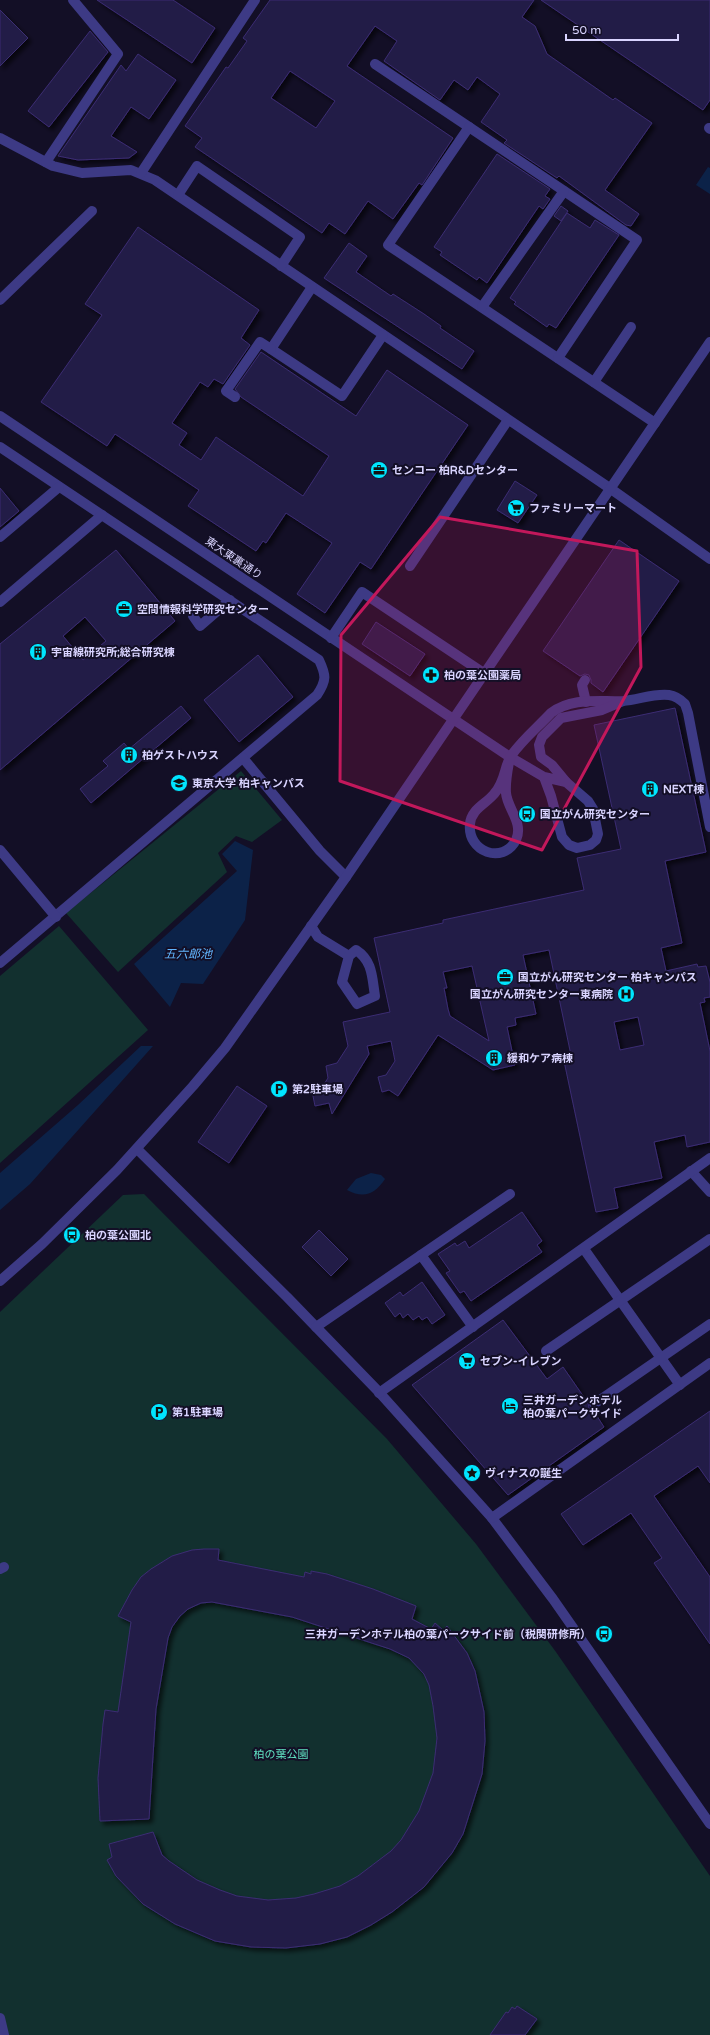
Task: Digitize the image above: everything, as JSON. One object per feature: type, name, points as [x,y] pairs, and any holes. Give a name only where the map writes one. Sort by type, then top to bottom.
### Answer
[{"type":"street","points":[[46,162],[118,54],[73,0]]},
{"type":"street","points":[[141,173],[255,0]]},
{"type":"street","points":[[375,64],[638,240],[558,358]]},
{"type":"street","points":[[469,127],[388,245],[655,423]]},
{"type":"street","points":[[0,138],[53,166],[82,173],[108,170],[131,170],[155,180],[611,489],[710,559]]},
{"type":"street","points":[[178,195],[197,166],[300,237],[281,266]]},
{"type":"street","points":[[482,307],[564,191]]},
{"type":"street","points":[[0,300],[92,211]]},
{"type":"street","points":[[271,349],[312,287]]},
{"type":"street","points":[[594,382],[631,327]]},
{"type":"street","points":[[235,397],[226,391],[260,342],[342,396],[383,335]]},
{"type":"street","points":[[0,1281],[42,1244],[137,1149],[225,1048],[346,877],[454,720],[710,342]]},
{"type":"street","name":"東大東裏通り","points":[[0,416],[510,757],[544,777],[566,782]]},
{"type":"street","points":[[410,566],[508,420]]},
{"type":"street","points":[[0,447],[319,660],[324,671],[325,683],[318,695],[0,963]]},
{"type":"street","points":[[0,537],[58,487]]},
{"type":"street","points":[[0,602],[102,515]]},
{"type":"street","points":[[332,638],[362,592],[485,674]]},
{"type":"street","points":[[193,616],[200,626],[230,600]]},
{"type":"street","points":[[586,680],[582,685],[586,702]]},
{"type":"street","points":[[510,757],[506,795],[515,816],[518,830],[516,839],[502,852],[483,852],[473,841],[470,833],[470,822],[473,813],[499,790],[506,775],[510,757],[554,710],[567,704],[599,699],[623,701],[667,695],[679,699],[685,704],[710,827]]},
{"type":"street","points":[[544,777],[551,796],[562,837],[569,845],[577,848],[590,845],[596,840],[598,834],[593,808],[588,800],[566,782],[552,765],[542,756],[538,745],[542,737],[561,718],[602,710],[623,701]]},
{"type":"street","points":[[243,758],[316,846],[346,877]]},
{"type":"street","points":[[0,850],[56,917]]},
{"type":"street","points":[[311,926],[318,937],[349,956]]},
{"type":"street","points":[[356,950],[365,956],[371,971],[375,996],[357,1004],[342,982],[349,956],[356,950]]},
{"type":"street","points":[[137,1149],[316,1327],[379,1392],[492,1518],[553,1599],[710,1824]]},
{"type":"street","points":[[379,1392],[584,1249],[710,1158]]},
{"type":"street","points":[[691,1172],[710,1192]]},
{"type":"street","points":[[316,1327],[510,1194]]},
{"type":"street","points":[[546,1351],[710,1239]]},
{"type":"street","points":[[584,1249],[680,1385]]},
{"type":"street","points":[[421,1255],[473,1327]]},
{"type":"street","points":[[594,1404],[710,1324]]},
{"type":"street","points":[[492,1518],[710,1363]]},
{"type":"street","points":[[0,2018],[4,2035]]},
{"type":"highlighted area","points":[[440,517],[637,551],[641,667],[542,850],[340,781],[341,635]]},
{"type":"green space","points":[[241,771],[282,820],[252,842],[236,836],[218,853],[227,872],[118,972],[66,913]]},
{"type":"green space","points":[[59,926],[148,1030],[0,1163],[0,976]]},
{"type":"green space","name":"柏の葉公園","points":[[144,1194],[387,1439],[476,1544],[556,1652],[710,1876],[710,2035],[0,2035],[0,1312],[123,1195]]},
{"type":"water","points":[[708,167],[710,168],[710,194],[696,185]]},
{"type":"water","name":"五六郎池","points":[[235,841],[253,850],[245,920],[203,984],[181,983],[170,1007],[134,964],[237,871],[222,854]]},
{"type":"water","points":[[141,1046],[153,1046],[30,1184],[0,1210],[0,1173],[78,1105]]},
{"type":"water","points":[[371,1173],[381,1175],[385,1179],[369,1194],[353,1193],[347,1190],[356,1179]]},
{"type":"building","points":[[97,0],[173,0],[215,28],[192,63]]},
{"type":"building","points":[[270,0],[534,0],[522,17],[535,26],[547,54],[613,100],[615,98],[652,123],[605,190],[639,214],[631,226],[626,225],[559,176],[557,178],[504,143],[507,140],[481,122],[500,94],[477,77],[468,90],[454,80],[440,100],[384,61],[397,41],[375,26],[347,66],[453,138],[422,185],[419,183],[393,219],[368,201],[345,234],[329,223],[322,233],[195,147],[202,138],[185,126],[226,67],[228,68],[247,41],[243,38]],"holes":[[[290,71],[335,101],[316,128],[271,98]]]},
{"type":"building","points":[[541,0],[710,0],[710,100],[703,110]]},
{"type":"building","points":[[0,10],[28,38],[0,66]]},
{"type":"building","points":[[90,31],[108,52],[49,127],[28,111]]},
{"type":"building","points":[[138,54],[176,80],[149,119],[131,107],[111,136],[137,152],[129,158],[78,160],[58,156],[121,65],[126,71]]},
{"type":"building","points":[[497,154],[550,189],[545,196],[550,199],[543,209],[539,206],[487,283],[479,277],[477,280],[440,255],[442,252],[434,247]]},
{"type":"building","points":[[561,206],[568,211],[561,221],[554,216]]},
{"type":"building","points":[[567,213],[590,228],[595,220],[619,235],[556,328],[549,324],[547,327],[514,304],[516,302],[510,298]]},
{"type":"building","points":[[138,227],[259,310],[241,338],[250,345],[223,384],[214,379],[208,387],[200,382],[172,423],[187,433],[179,445],[201,460],[216,437],[303,496],[329,456],[241,397],[235,389],[261,352],[356,416],[387,370],[468,425],[371,569],[360,562],[325,613],[297,594],[332,543],[286,513],[266,543],[263,541],[256,551],[188,506],[199,490],[115,434],[107,446],[41,402],[102,315],[85,304]]},
{"type":"building","points":[[349,243],[367,256],[356,272],[391,296],[393,294],[424,314],[441,326],[440,328],[474,351],[462,369],[324,278]]},
{"type":"building","points":[[515,481],[537,495],[518,523],[497,510]]},
{"type":"building","points":[[0,488],[19,511],[0,527]]},
{"type":"building","points":[[619,540],[679,581],[603,692],[591,683],[589,675],[585,674],[580,676],[543,651]]},
{"type":"building","name":"宇宙線研究所;総合研究棟","points":[[116,550],[175,621],[0,770],[0,644]],"holes":[[[85,617],[106,641],[83,660],[63,636]]]},
{"type":"building","points":[[376,622],[425,654],[410,676],[362,644]]},
{"type":"building","points":[[258,655],[293,697],[239,742],[204,700]]},
{"type":"building","name":"柏ゲストハウス","points":[[181,706],[191,718],[91,803],[80,789],[108,766],[103,761],[124,743],[129,749]]},
{"type":"building","points":[[675,708],[706,852],[665,861],[682,943],[661,948],[666,971],[697,964],[698,967],[706,966],[710,982],[710,997],[704,998],[705,1002],[700,1003],[710,1051],[710,1142],[687,1147],[685,1135],[654,1142],[662,1178],[614,1188],[618,1208],[596,1212],[564,1061],[572,1060],[549,950],[523,955],[536,1014],[515,1018],[516,1025],[507,1027],[515,1065],[493,1070],[438,1035],[398,1096],[389,1090],[382,1092],[378,1077],[386,1075],[395,1061],[391,1041],[367,1046],[369,1054],[332,1114],[329,1103],[315,1106],[312,1091],[321,1089],[328,1078],[326,1066],[337,1063],[348,1046],[343,1022],[390,1012],[374,938],[443,923],[443,920],[584,890],[577,858],[621,849],[594,725]],"holes":[[[472,966],[489,1041],[450,1016],[448,1009],[444,988],[447,988],[443,972]],[[638,1017],[644,1045],[620,1050],[614,1022]]]},
{"type":"building","points":[[237,1086],[267,1106],[229,1163],[198,1142]]},
{"type":"building","points":[[522,1212],[542,1241],[537,1245],[542,1252],[471,1301],[464,1291],[460,1293],[446,1273],[450,1271],[438,1254],[455,1243],[457,1246],[465,1241],[469,1248]]},
{"type":"building","points":[[319,1230],[348,1259],[331,1276],[302,1247]]},
{"type":"building","points":[[422,1282],[445,1315],[432,1324],[427,1317],[422,1320],[419,1316],[413,1320],[408,1314],[403,1318],[400,1313],[395,1317],[385,1303],[400,1292],[403,1296]]},
{"type":"building","name":"三井ガーデンホテル 柏の葉パークサイド","points":[[503,1320],[547,1379],[563,1367],[588,1403],[589,1408],[593,1410],[604,1427],[508,1495],[412,1385]]},
{"type":"building","points":[[710,1411],[710,1483],[698,1466],[654,1496],[710,1577],[710,1644],[654,1563],[662,1558],[631,1513],[583,1545],[561,1514]]},
{"type":"building","points":[[219,1549],[218,1560],[304,1577],[305,1572],[311,1574],[311,1571],[327,1574],[373,1589],[416,1606],[412,1619],[431,1629],[435,1623],[443,1630],[447,1626],[467,1653],[475,1671],[484,1712],[485,1741],[482,1774],[463,1834],[452,1853],[424,1887],[392,1912],[347,1937],[320,1944],[286,1948],[251,1947],[215,1941],[175,1924],[143,1904],[116,1876],[107,1860],[112,1857],[109,1844],[153,1832],[162,1855],[197,1880],[220,1890],[237,1896],[268,1900],[296,1898],[314,1894],[340,1886],[358,1876],[391,1851],[401,1840],[419,1811],[433,1773],[437,1738],[429,1685],[424,1674],[409,1658],[390,1649],[292,1617],[212,1602],[201,1603],[188,1609],[180,1616],[172,1627],[168,1638],[156,1709],[149,1819],[100,1821],[98,1778],[105,1710],[118,1712],[131,1622],[118,1616],[141,1577],[151,1569],[172,1556],[192,1550]]},
{"type":"building","points":[[517,2006],[537,2019],[525,2035],[490,2035],[506,2012],[508,2013],[512,2007],[515,2009]]},
{"type":"place","name":"センコー 柏R&Dセンター","points":[[379,470]]},
{"type":"place","name":"ファミリーマート","points":[[516,508]]},
{"type":"place","name":"空間情報科学研究センター","points":[[124,609]]},
{"type":"place","name":"宇宙線研究所;総合研究棟","points":[[38,652]]},
{"type":"place","name":"柏の葉公園薬局","points":[[431,675]]},
{"type":"place","name":"柏ゲストハウス","points":[[129,755]]},
{"type":"place","name":"東京大学 柏キャンパス","points":[[179,783]]},
{"type":"place","name":"NEXT棟","points":[[650,789]]},
{"type":"place","name":"国立がん研究センター","points":[[527,814]]},
{"type":"place","name":"国立がん研究センター 柏キャンパス","points":[[505,977]]},
{"type":"place","name":"国立がん研究センター東病院","points":[[626,994]]},
{"type":"place","name":"緩和ケア病棟","points":[[494,1058]]},
{"type":"place","name":"第2駐車場","points":[[279,1089]]},
{"type":"place","name":"柏の葉公園北","points":[[72,1235]]},
{"type":"place","name":"セブン-イレブン","points":[[467,1361]]},
{"type":"place","name":"三井ガーデンホテル 柏の葉パークサイド","points":[[510,1406]]},
{"type":"place","name":"第1駐車場","points":[[159,1412]]},
{"type":"place","name":"ヴィナスの誕生","points":[[472,1473]]},
{"type":"place","name":"三井ガーデンホテル柏の葉パークサイド前（税関研修所）","points":[[604,1634]]}]
